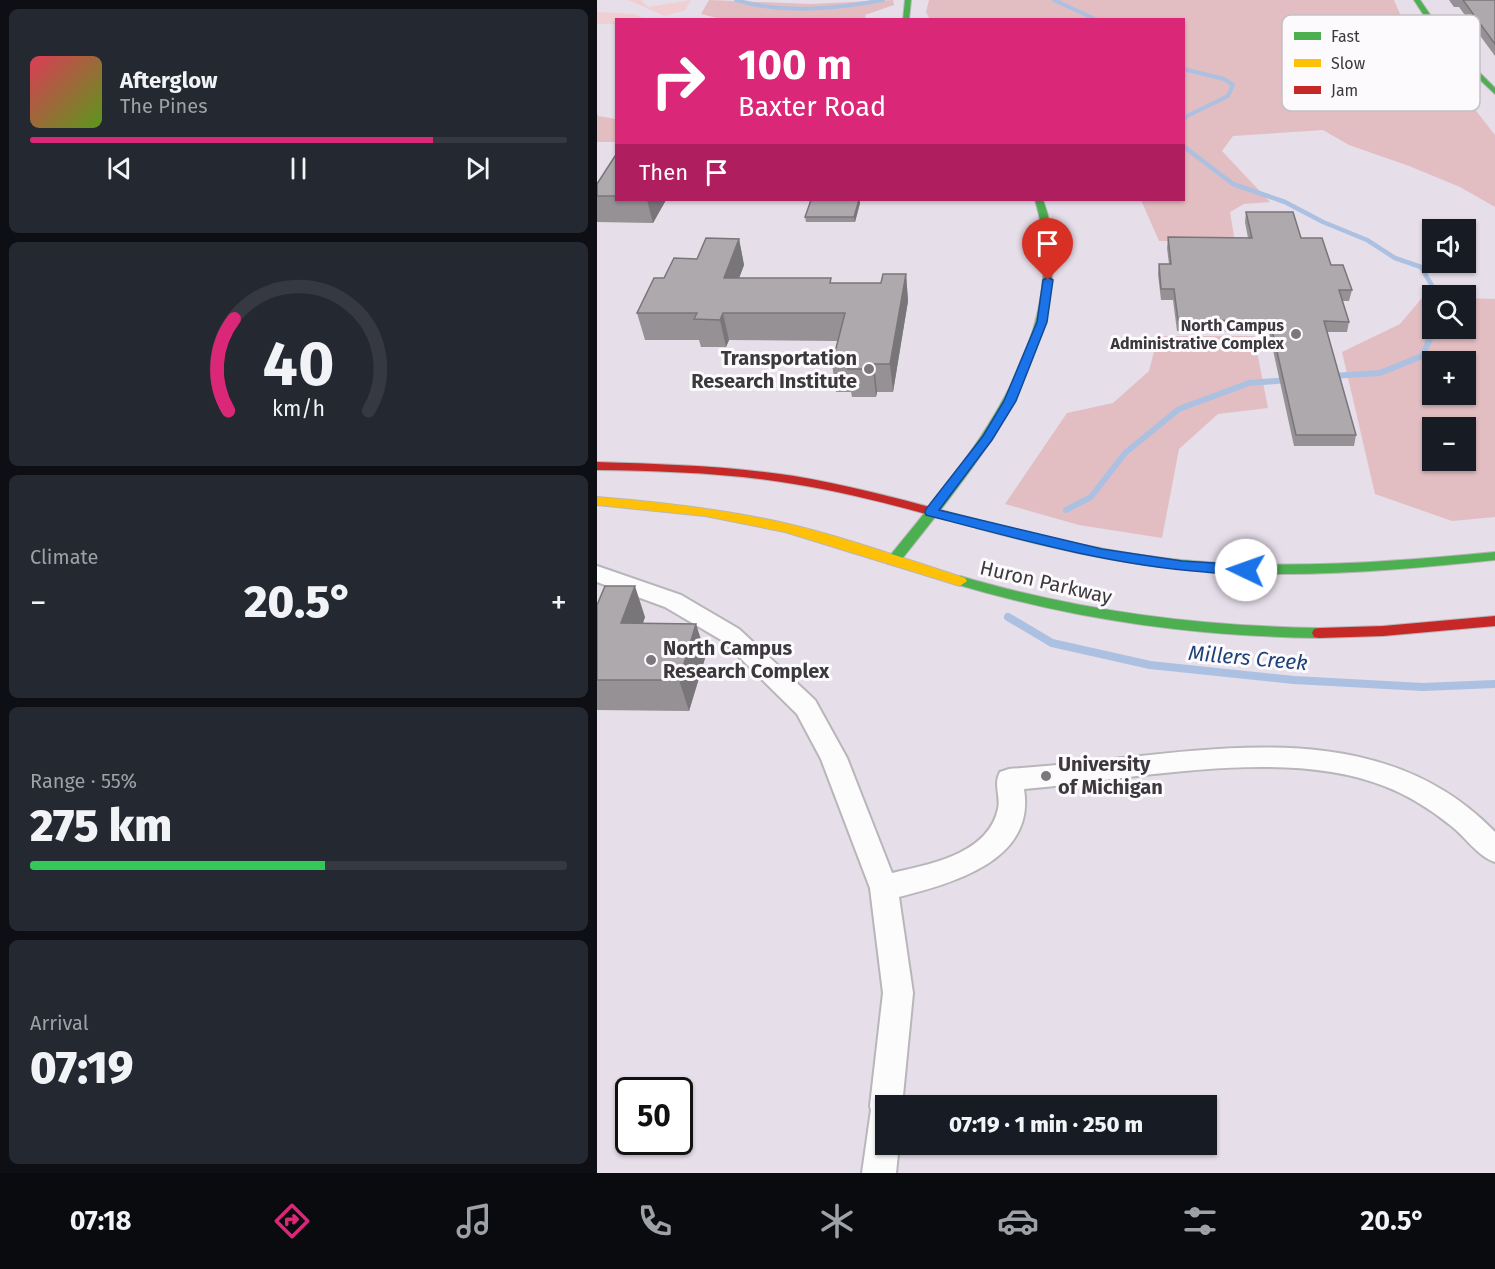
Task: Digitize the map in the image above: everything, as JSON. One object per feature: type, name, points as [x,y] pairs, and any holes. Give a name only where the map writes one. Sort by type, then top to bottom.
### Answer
[{"type":"main road","points":[[906,18],[908,0]]},
{"type":"main road","points":[[1417,0],[1427,15]]},
{"type":"main road","points":[[1480,76],[1495,91]]},
{"type":"main road","points":[[893,561],[998,423],[1020,380],[1037,338],[1046,301],[1049,257],[1045,220],[1039,201]]},
{"type":"main road","name":"Huron Parkway","points":[[597,466],[688,469],[759,475],[821,485],[1074,548],[1135,560],[1204,567],[1296,572],[1345,570],[1495,556]]},
{"type":"main road","name":"Huron Parkway","points":[[597,501],[669,507],[742,519],[813,535],[1002,595],[1050,606],[1186,628],[1253,633],[1337,634],[1398,631],[1495,621]]},
{"type":"street","points":[[597,574],[673,601],[731,635],[806,707],[834,758],[884,888],[898,993],[887,1095]]},
{"type":"street","points":[[884,888],[965,865],[984,852],[1000,837],[1012,807],[1009,780],[1186,761],[1272,757],[1327,760],[1383,773],[1440,801],[1495,850]]},
{"type":"street","points":[[879,1173],[881,1155]]},
{"type":"shaded area","name":"University of Michigan","points":[[597,0],[1495,0],[1495,1173],[597,1173]]},
{"type":"shaded area","points":[[628,0],[641,0],[648,7],[691,0],[685,10],[665,16]]},
{"type":"shaded area","points":[[709,0],[810,4],[893,0],[894,5],[865,15],[866,18],[717,18],[701,14]]},
{"type":"shaded area","points":[[929,0],[1394,0],[1401,15],[1282,15],[1282,111],[1476,111],[1495,135],[1495,207],[1460,187],[1349,145],[1323,130],[1233,136],[1222,151],[1270,202],[1244,204],[1230,212],[1235,242],[1159,241],[1141,201],[1185,201],[1185,18],[929,18],[926,12]]},
{"type":"shaded area","points":[[597,12],[635,14],[643,18],[615,18],[615,24],[597,24]]},
{"type":"shaded area","points":[[597,113],[598,116],[615,119],[615,142],[597,142]]},
{"type":"shaded area","points":[[1422,298],[1422,339],[1476,339],[1476,298],[1495,299],[1495,517],[1452,521],[1375,494],[1342,352],[1400,324]]},
{"type":"shaded area","points":[[1158,336],[1254,336],[1268,408],[1218,414],[1179,449],[1162,538],[1079,525],[1005,504],[1067,413],[1113,403],[1149,371]]},
{"type":"building","points":[[1463,0],[1495,0],[1495,44],[1480,23],[1480,15],[1474,15]]},
{"type":"building","points":[[615,156],[615,196],[597,196],[597,184]]},
{"type":"building","points":[[811,201],[859,201],[854,217],[805,217]]},
{"type":"building","name":"North Campus Administrative Complex","points":[[1246,212],[1293,212],[1301,238],[1322,238],[1331,265],[1343,265],[1352,290],[1339,290],[1349,322],[1324,321],[1356,435],[1296,435],[1270,321],[1178,320],[1174,289],[1161,289],[1159,264],[1171,264],[1168,237],[1252,238]]},
{"type":"building","points":[[706,238],[739,239],[724,278],[831,278],[830,283],[881,283],[883,274],[906,274],[890,364],[874,364],[873,369],[848,369],[849,364],[832,364],[845,313],[723,313],[720,320],[694,319],[697,313],[637,313],[654,278],[664,278],[674,258],[697,259]]},
{"type":"building","points":[[605,586],[635,586],[621,623],[696,624],[679,680],[597,680],[597,605]]},
{"type":"waterway","name":"Millers Creek","points":[[736,0],[791,9],[828,8],[883,0]]},
{"type":"waterway","name":"Millers Creek","points":[[1054,0],[1093,18]]},
{"type":"waterway","name":"Millers Creek","points":[[1185,69],[1224,79],[1233,85],[1228,96],[1185,118]]},
{"type":"waterway","name":"Millers Creek","points":[[1185,148],[1233,184],[1285,202],[1323,222],[1367,240],[1395,258],[1421,267],[1432,285]]},
{"type":"waterway","name":"Millers Creek","points":[[1332,376],[1380,373],[1422,356],[1430,339]]},
{"type":"waterway","name":"Millers Creek","points":[[1066,510],[1091,497],[1125,453],[1179,409],[1249,383],[1288,380]]},
{"type":"waterway","name":"Millers Creek","points":[[1008,617],[1052,643],[1150,665],[1294,680],[1423,687],[1495,684]]},
{"type":"traffic: fast","points":[[906,18],[908,0]]},
{"type":"traffic: fast","points":[[1417,0],[1427,15]]},
{"type":"traffic: fast","points":[[1480,77],[1495,92]]},
{"type":"traffic: fast","points":[[893,561],[943,499],[990,433],[1027,363],[1039,325],[1047,275],[1046,232],[1039,201]]},
{"type":"traffic: fast","points":[[981,525],[1106,554],[1221,568],[1339,568],[1495,556]]},
{"type":"traffic: fast","points":[[960,581],[1049,605],[1138,621],[1228,630],[1319,633]]},
{"type":"traffic: slow","points":[[597,501],[705,512],[785,527],[830,539],[960,581]]},
{"type":"traffic: jam","points":[[597,466],[696,470],[794,480],[911,506],[981,525]]},
{"type":"traffic: jam","points":[[1319,633],[1383,631],[1495,621]]},
{"type":"place","name":"North Campus Administrative Complex","points":[[1296,334]]},
{"type":"place","name":"Transportation Research Institute","points":[[869,369]]},
{"type":"place","name":"North Campus Research Complex","points":[[651,660]]},
{"type":"place","name":"University of Michigan","points":[[1046,776]]},
{"type":"route","points":[[1048,280],[1046,301],[1037,338],[1010,401],[998,423],[931,512],[1036,540],[1102,554],[1182,566],[1246,570]]}]
